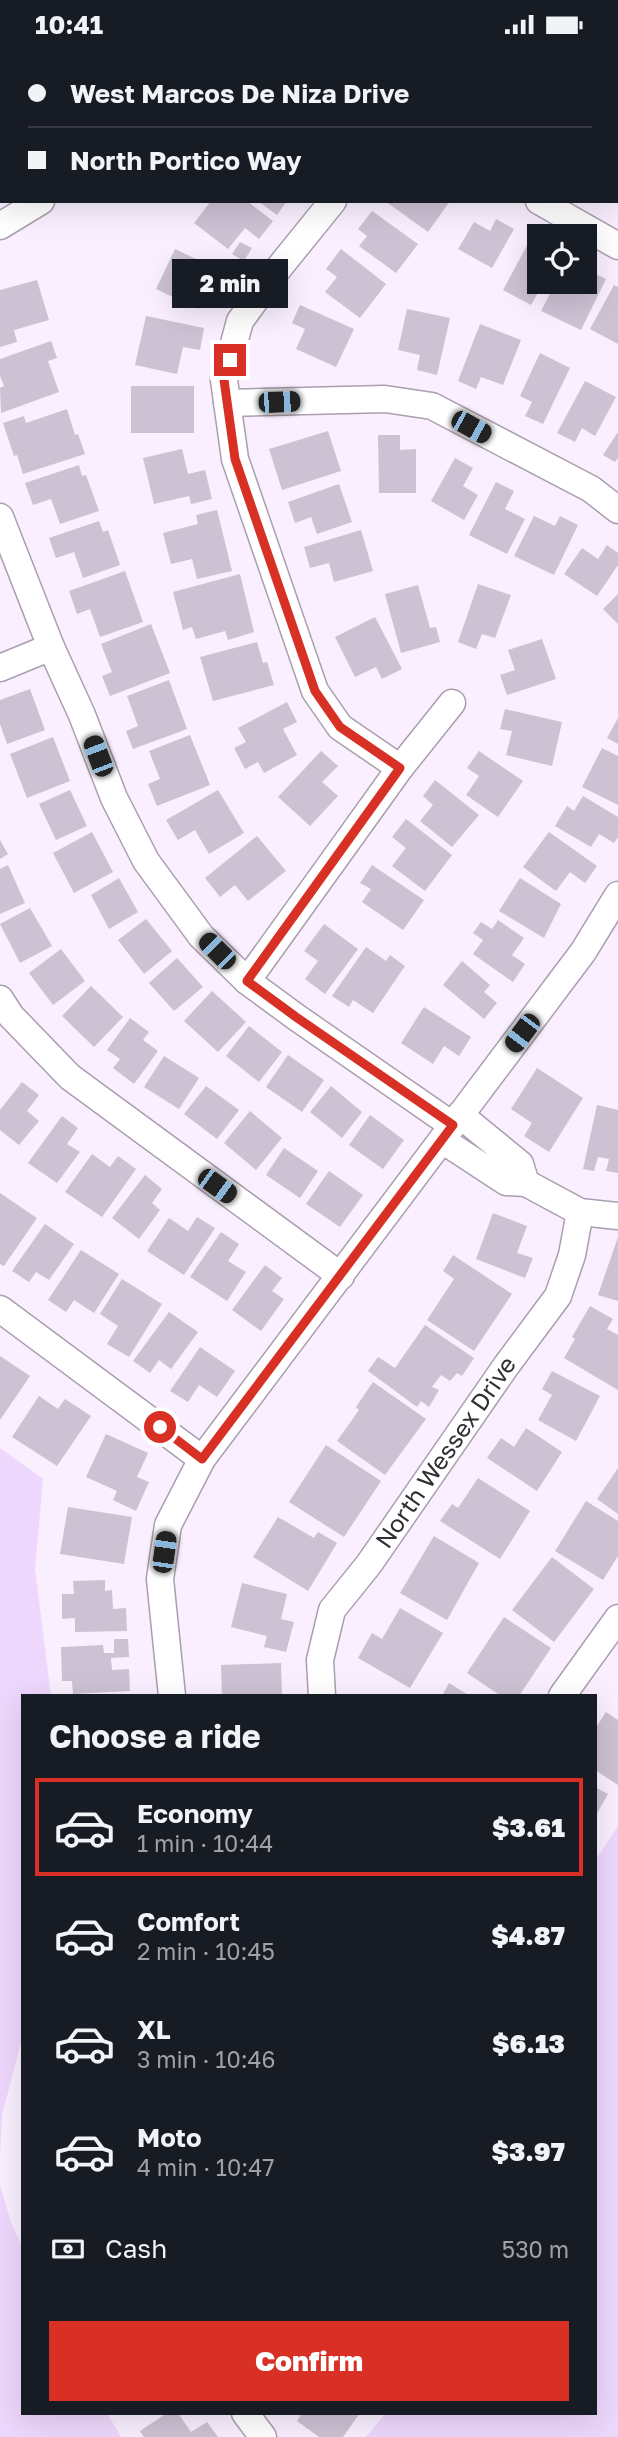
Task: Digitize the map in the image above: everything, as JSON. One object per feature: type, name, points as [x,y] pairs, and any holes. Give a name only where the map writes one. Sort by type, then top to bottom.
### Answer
[{"type":"street","points":[[0,226],[38,203]]},
{"type":"street","points":[[330,203],[240,321],[224,380],[235,459],[315,691],[340,727],[400,768]]},
{"type":"street","points":[[543,203],[618,246]]},
{"type":"street","points":[[227,403],[385,399],[432,405],[591,489],[618,510]]},
{"type":"street","points":[[0,517],[114,797],[146,861],[201,936],[247,981],[452,1127],[506,1182],[526,1183],[580,1212],[618,1216]]},
{"type":"street","points":[[0,668],[51,647]]},
{"type":"street","points":[[247,981],[400,768],[452,703]]},
{"type":"street","points":[[172,1694],[160,1579],[168,1524],[202,1459],[583,952],[618,895]]},
{"type":"street","points":[[0,999],[11,1016],[70,1077],[341,1276]]},
{"type":"street","name":"North Wessex Drive","points":[[322,1694],[320,1660],[332,1609],[369,1564],[506,1366],[558,1296],[572,1255],[580,1212]]},
{"type":"street","points":[[0,1309],[202,1459]]},
{"type":"street","points":[[563,1694],[618,1618]]},
{"type":"street","points":[[246,2415],[262,2437]]},
{"type":"shaded area","points":[[0,1448],[43,1479],[35,1569],[51,1694],[21,1694],[21,2043],[2,2115],[0,2156]]},
{"type":"shaded area","points":[[618,1826],[618,2437],[366,2437],[384,2415],[597,2415],[597,1858]]},
{"type":"shaded area","points":[[0,2185],[21,2244],[21,2415],[108,2415],[121,2437],[0,2437]]},
{"type":"building","points":[[209,203],[250,203],[273,221],[259,239],[245,228],[228,249],[194,223]]},
{"type":"building","points":[[261,203],[286,203],[277,215]]},
{"type":"building","points":[[388,203],[449,203],[428,232]]},
{"type":"building","points":[[372,211],[418,244],[396,273],[359,246],[367,236],[358,229]]},
{"type":"building","points":[[496,219],[514,229],[492,268],[458,249],[474,222],[490,231]]},
{"type":"building","points":[[240,242],[252,248],[244,261],[232,254]]},
{"type":"building","points":[[527,245],[527,294],[537,294],[531,305],[503,290]]},
{"type":"building","points":[[175,249],[211,266],[214,259],[234,268],[221,297],[207,290],[198,309],[156,289]]},
{"type":"building","points":[[341,249],[386,284],[360,318],[325,292],[337,277],[326,269]]},
{"type":"building","points":[[597,275],[606,279],[581,330],[541,311],[550,294],[597,294]]},
{"type":"building","points":[[37,280],[49,320],[14,330],[17,342],[0,347],[0,290]]},
{"type":"building","points":[[614,285],[618,287],[618,344],[590,329]]},
{"type":"building","points":[[300,305],[354,329],[336,367],[296,349],[305,329],[292,323]]},
{"type":"building","points":[[407,309],[450,318],[437,375],[417,370],[420,355],[398,350]]},
{"type":"building","points":[[146,316],[204,328],[200,350],[183,347],[177,374],[135,365]]},
{"type":"building","points":[[480,324],[521,340],[503,385],[481,377],[476,389],[458,381]]},
{"type":"building","points":[[51,341],[57,358],[48,361],[59,392],[1,413],[0,388],[4,386],[0,376],[0,359]]},
{"type":"building","points":[[540,353],[570,368],[543,424],[525,416],[532,402],[520,396]]},
{"type":"building","points":[[585,381],[616,397],[595,436],[582,428],[575,442],[557,433]]},
{"type":"building","points":[[131,386],[194,386],[194,433],[131,433]]},
{"type":"building","points":[[67,409],[75,435],[78,434],[85,454],[23,474],[3,423],[24,416],[26,423]]},
{"type":"building","points":[[328,431],[341,471],[282,490],[269,449]]},
{"type":"building","points":[[618,432],[618,458],[615,462],[603,455]]},
{"type":"building","points":[[378,435],[400,435],[400,450],[416,449],[416,493],[379,493]]},
{"type":"building","points":[[182,449],[188,474],[205,470],[212,499],[191,504],[189,496],[154,504],[143,458]]},
{"type":"building","points":[[455,458],[473,468],[463,486],[478,495],[464,520],[431,501]]},
{"type":"building","points":[[79,465],[82,476],[86,475],[99,511],[60,524],[51,499],[33,505],[25,483]]},
{"type":"building","points":[[496,482],[514,491],[505,509],[525,519],[507,554],[469,535]]},
{"type":"building","points":[[339,484],[352,522],[317,534],[311,517],[295,523],[288,502]]},
{"type":"building","points":[[217,510],[232,571],[197,579],[192,559],[171,564],[163,533],[198,524],[196,515]]},
{"type":"building","points":[[534,516],[555,526],[560,516],[578,525],[554,575],[514,556]]},
{"type":"building","points":[[99,521],[103,532],[108,530],[120,565],[83,578],[74,552],[56,558],[49,538]]},
{"type":"building","points":[[361,530],[373,571],[334,582],[329,563],[310,568],[304,547]]},
{"type":"building","points":[[607,545],[618,553],[618,565],[597,596],[564,574],[582,548],[598,559]]},
{"type":"building","points":[[125,571],[143,622],[100,637],[90,609],[77,614],[69,591]]},
{"type":"building","points":[[240,574],[254,632],[228,640],[225,631],[196,639],[192,627],[183,630],[173,592]]},
{"type":"building","points":[[478,584],[511,595],[495,638],[482,634],[476,649],[458,642]]},
{"type":"building","points":[[418,585],[430,628],[436,627],[440,642],[401,653],[385,594]]},
{"type":"building","points":[[618,594],[618,624],[603,609]]},
{"type":"building","points":[[375,617],[402,669],[382,679],[376,667],[355,677],[335,637]]},
{"type":"building","points":[[151,624],[170,673],[110,696],[102,676],[112,672],[101,644]]},
{"type":"building","points":[[542,639],[556,679],[507,695],[500,675],[515,670],[508,650]]},
{"type":"building","points":[[257,642],[263,663],[267,662],[274,685],[213,701],[200,657]]},
{"type":"building","points":[[169,680],[187,729],[133,749],[126,731],[138,726],[127,696]]},
{"type":"building","points":[[30,689],[45,730],[7,744],[0,724],[0,700]]},
{"type":"building","points":[[287,702],[297,722],[283,729],[297,755],[264,773],[258,762],[245,769],[234,748],[246,742],[238,728]]},
{"type":"building","points":[[505,709],[562,722],[552,766],[506,755],[512,731],[500,729]]},
{"type":"building","points":[[618,718],[618,744],[607,738]]},
{"type":"building","points":[[190,735],[210,785],[157,806],[148,784],[160,779],[149,751]]},
{"type":"building","points":[[53,737],[70,781],[27,798],[10,754]]},
{"type":"building","points":[[602,748],[618,756],[618,805],[582,787]]},
{"type":"building","points":[[321,751],[338,766],[322,782],[338,796],[310,826],[278,797]]},
{"type":"building","points":[[479,751],[523,781],[498,817],[466,795],[479,776],[467,768]]},
{"type":"building","points":[[435,780],[479,815],[452,847],[420,821],[433,805],[423,796]]},
{"type":"building","points":[[70,790],[87,826],[56,840],[39,804]]},
{"type":"building","points":[[218,790],[244,833],[209,854],[195,830],[178,840],[166,820]]},
{"type":"building","points":[[583,796],[618,817],[618,837],[614,843],[599,834],[591,847],[555,826],[567,806],[574,811]]},
{"type":"building","points":[[406,819],[452,855],[425,891],[392,866],[406,848],[392,837]]},
{"type":"building","points":[[92,832],[113,872],[74,893],[53,853]]},
{"type":"building","points":[[549,832],[597,866],[585,883],[570,872],[556,891],[523,867]]},
{"type":"building","points":[[257,836],[286,871],[248,901],[235,885],[220,897],[205,878]]},
{"type":"building","points":[[0,840],[8,854],[0,859]]},
{"type":"building","points":[[8,865],[25,903],[0,914],[0,869]]},
{"type":"building","points":[[372,865],[424,900],[403,930],[362,902],[371,889],[360,883]]},
{"type":"building","points":[[119,878],[138,912],[109,929],[91,895]]},
{"type":"building","points":[[520,878],[561,904],[544,938],[499,911]]},
{"type":"building","points":[[30,908],[52,946],[20,963],[0,924]]},
{"type":"building","points":[[146,919],[172,951],[144,974],[118,940]]},
{"type":"building","points":[[498,920],[524,938],[512,955],[525,964],[513,982],[473,954],[483,940],[473,933],[481,922],[492,929]]},
{"type":"building","points":[[324,924],[358,949],[325,994],[305,979],[318,961],[304,951]]},
{"type":"building","points":[[366,947],[386,961],[390,955],[405,966],[373,1013],[353,1000],[349,1007],[332,996]]},
{"type":"building","points":[[61,949],[85,981],[53,1005],[29,973]]},
{"type":"building","points":[[177,958],[203,987],[174,1011],[149,983]]},
{"type":"building","points":[[462,961],[490,985],[484,992],[497,1003],[484,1019],[443,985]]},
{"type":"building","points":[[91,986],[123,1017],[94,1047],[62,1016]]},
{"type":"building","points":[[212,991],[246,1022],[218,1052],[184,1021]]},
{"type":"building","points":[[424,1007],[471,1037],[459,1056],[444,1046],[433,1064],[401,1043]]},
{"type":"building","points":[[130,1018],[149,1032],[143,1040],[158,1051],[134,1084],[113,1068],[120,1059],[107,1050]]},
{"type":"building","points":[[249,1026],[282,1052],[259,1082],[226,1056]]},
{"type":"building","points":[[288,1055],[324,1080],[302,1112],[266,1087]]},
{"type":"building","points":[[164,1056],[199,1078],[179,1109],[144,1087]]},
{"type":"building","points":[[537,1068],[583,1098],[549,1152],[524,1136],[532,1123],[511,1109]]},
{"type":"building","points":[[22,1082],[39,1095],[27,1111],[39,1121],[19,1145],[0,1130],[0,1110]]},
{"type":"building","points":[[206,1086],[239,1110],[217,1139],[184,1114]]},
{"type":"building","points":[[331,1086],[362,1112],[342,1138],[310,1112]]},
{"type":"building","points":[[597,1105],[618,1110],[618,1173],[606,1171],[609,1159],[598,1157],[594,1171],[583,1169]]},
{"type":"building","points":[[250,1111],[282,1138],[256,1170],[224,1143]]},
{"type":"building","points":[[370,1115],[404,1140],[383,1169],[349,1145]]},
{"type":"building","points":[[62,1116],[78,1128],[67,1144],[80,1152],[57,1183],[28,1163]]},
{"type":"building","points":[[284,1148],[318,1171],[300,1198],[266,1175]]},
{"type":"building","points":[[92,1154],[110,1167],[118,1156],[136,1169],[102,1217],[65,1192]]},
{"type":"building","points":[[329,1171],[363,1195],[340,1227],[306,1204]]},
{"type":"building","points":[[145,1175],[162,1189],[152,1203],[160,1210],[139,1239],[112,1218]]},
{"type":"building","points":[[0,1193],[37,1218],[4,1266],[0,1264]]},
{"type":"building","points":[[493,1213],[527,1226],[517,1253],[533,1258],[525,1278],[476,1259]]},
{"type":"building","points":[[197,1217],[215,1228],[184,1275],[147,1251],[169,1218],[188,1231]]},
{"type":"building","points":[[45,1224],[74,1244],[49,1280],[36,1272],[29,1282],[12,1271]]},
{"type":"building","points":[[221,1232],[239,1244],[228,1261],[246,1272],[227,1301],[190,1277]]},
{"type":"building","points":[[618,1237],[618,1301],[598,1295]]},
{"type":"building","points":[[81,1250],[119,1274],[94,1313],[74,1300],[66,1312],[48,1300]]},
{"type":"building","points":[[453,1255],[512,1294],[474,1351],[427,1320],[454,1279],[443,1271]]},
{"type":"building","points":[[265,1265],[282,1278],[272,1291],[284,1299],[261,1331],[232,1310]]},
{"type":"building","points":[[122,1279],[162,1304],[129,1357],[107,1344],[118,1326],[100,1314]]},
{"type":"building","points":[[590,1306],[613,1319],[607,1329],[618,1335],[618,1390],[564,1358],[575,1339],[572,1337]]},
{"type":"building","points":[[169,1312],[198,1332],[171,1369],[159,1360],[150,1373],[133,1361]]},
{"type":"building","points":[[425,1325],[474,1358],[462,1376],[457,1373],[450,1381],[441,1375],[432,1387],[439,1390],[429,1407],[421,1401],[417,1407],[368,1371],[378,1357],[395,1368]]},
{"type":"building","points":[[200,1347],[235,1371],[217,1397],[199,1385],[188,1402],[170,1391]]},
{"type":"building","points":[[0,1356],[30,1376],[0,1420]]},
{"type":"building","points":[[552,1371],[600,1396],[576,1441],[538,1420],[552,1395],[542,1389]]},
{"type":"building","points":[[373,1382],[426,1419],[385,1475],[337,1441],[359,1410],[356,1407]]},
{"type":"building","points":[[39,1396],[58,1409],[65,1399],[91,1416],[57,1466],[12,1437]]},
{"type":"building","points":[[526,1428],[562,1452],[537,1491],[487,1458],[501,1438],[514,1447]]},
{"type":"building","points":[[106,1434],[148,1453],[137,1477],[149,1482],[136,1511],[113,1500],[117,1491],[86,1477]]},
{"type":"building","points":[[326,1445],[381,1481],[344,1537],[289,1502]]},
{"type":"building","points":[[618,1468],[618,1514],[597,1499]]},
{"type":"building","points":[[478,1478],[530,1511],[500,1559],[440,1521],[452,1504],[458,1508]]},
{"type":"building","points":[[586,1501],[618,1521],[618,1556],[603,1580],[555,1551]]},
{"type":"building","points":[[68,1507],[132,1517],[124,1564],[60,1554]]},
{"type":"building","points":[[278,1517],[314,1538],[318,1532],[337,1543],[308,1591],[253,1557]]},
{"type":"building","points":[[434,1536],[479,1563],[447,1620],[400,1593]]},
{"type":"building","points":[[552,1557],[594,1589],[554,1642],[512,1610]]},
{"type":"building","points":[[105,1580],[105,1591],[112,1590],[113,1609],[126,1608],[127,1631],[75,1632],[75,1618],[62,1619],[62,1594],[74,1594],[73,1581]]},
{"type":"building","points":[[242,1583],[287,1594],[281,1619],[294,1622],[286,1652],[264,1647],[267,1636],[231,1627]]},
{"type":"building","points":[[400,1608],[443,1633],[410,1688],[358,1658],[372,1633],[382,1639]]},
{"type":"building","points":[[504,1617],[551,1648],[520,1694],[498,1694],[467,1673]]},
{"type":"building","points":[[114,1639],[128,1639],[129,1657],[111,1658],[112,1670],[129,1669],[130,1691],[73,1694],[72,1681],[62,1681],[61,1647],[103,1645],[104,1653],[114,1653]]},
{"type":"building","points":[[281,1663],[282,1694],[222,1694],[221,1665]]},
{"type":"building","points":[[449,1683],[467,1694],[443,1694]]},
{"type":"building","points":[[606,1712],[618,1720],[618,1785],[597,1771],[597,1726]]},
{"type":"building","points":[[597,1788],[608,1794],[597,1813]]},
{"type":"building","points":[[164,2415],[179,2415],[191,2432],[207,2422],[218,2437],[144,2437],[140,2431]]},
{"type":"building","points":[[301,2415],[359,2415],[343,2437],[319,2437],[297,2421]]},
{"type":"route","points":[[160,1427],[202,1459],[453,1125],[247,981],[400,768],[340,727],[315,691],[235,459],[224,380],[230,360]]}]
